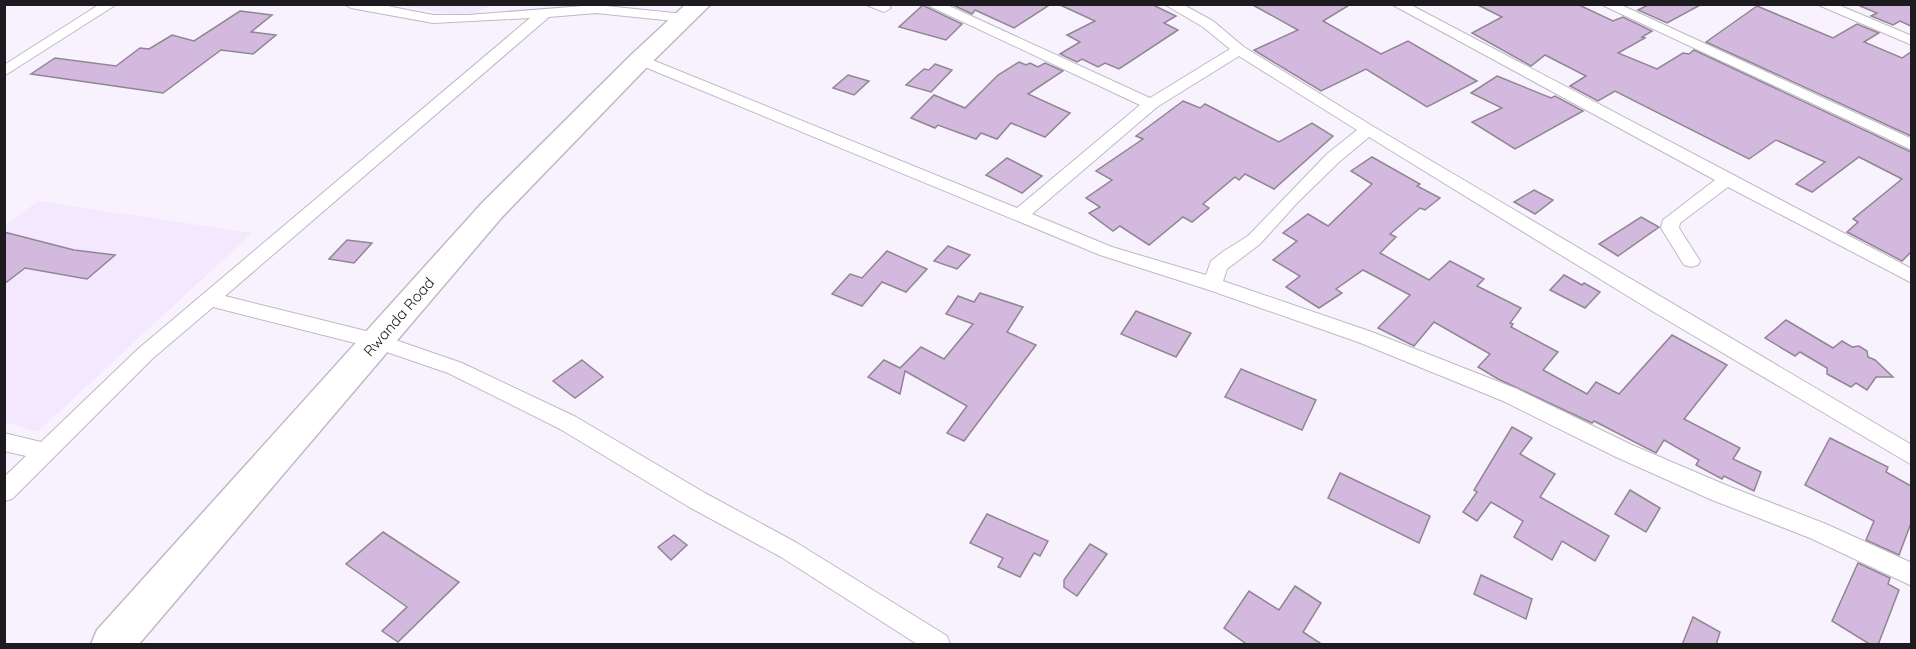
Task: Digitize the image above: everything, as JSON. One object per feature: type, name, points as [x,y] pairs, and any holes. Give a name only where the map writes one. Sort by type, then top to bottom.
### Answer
[{"type":"highway","name":"Rwanda Road","points":[[112,645],[492,210],[640,60],[692,11]]},
{"type":"street","points":[[4,72],[110,4]]},
{"type":"street","points":[[351,4],[434,19],[468,19],[596,9],[692,11]]},
{"type":"street","points":[[932,4],[1151,104]]},
{"type":"street","points":[[1171,4],[1208,24],[1239,50],[1368,130],[1911,456]]},
{"type":"street","points":[[1398,4],[1726,179],[1908,268]]},
{"type":"street","points":[[1606,4],[1911,146]]},
{"type":"street","points":[[1824,4],[1911,41]]},
{"type":"street","points":[[4,492],[145,354],[546,12]]},
{"type":"street","points":[[1020,215],[1151,104],[1239,50]]},
{"type":"street","points":[[640,60],[1107,251],[1213,284],[1365,337],[1510,395],[1635,456],[1720,493],[1818,531],[1911,575]]},
{"type":"street","points":[[1213,284],[1218,266],[1230,255],[1254,240],[1291,199],[1334,158],[1368,130]]},
{"type":"street","points":[[1691,261],[1670,228],[1672,220],[1711,193],[1726,179]]},
{"type":"street","points":[[209,299],[378,341],[455,368],[568,423],[697,500],[789,550],[938,645]]},
{"type":"street","points":[[4,442],[45,452]]},
{"type":"shaded area","points":[[395,5],[490,5],[471,17]]},
{"type":"shaded area","points":[[38,201],[252,233],[37,432],[5,422],[5,226]]},
{"type":"building","points":[[951,4],[1051,4],[1014,28],[975,10],[972,14]]},
{"type":"building","points":[[1058,4],[1151,4],[1176,16],[1164,23],[1178,30],[1119,69],[1105,63],[1098,67],[1082,59],[1077,62],[1060,54],[1080,42],[1067,35],[1095,21]]},
{"type":"building","points":[[1251,4],[1351,4],[1323,21],[1381,54],[1408,41],[1477,81],[1427,107],[1366,69],[1321,91],[1254,50],[1298,30]]},
{"type":"building","points":[[1476,4],[1577,4],[1613,21],[1623,17],[1652,31],[1642,37],[1645,38],[1618,53],[1657,69],[1683,53],[1689,54],[1694,50],[1911,152],[1911,252],[1902,261],[1847,232],[1858,222],[1853,219],[1902,179],[1859,157],[1812,192],[1796,184],[1825,162],[1776,140],[1749,159],[1615,91],[1598,101],[1570,86],[1586,76],[1545,55],[1531,66],[1472,33],[1502,17]]},
{"type":"building","points":[[1650,4],[1702,4],[1667,23],[1638,10]]},
{"type":"building","points":[[1860,4],[1911,4],[1911,26],[1900,21],[1893,25],[1871,16],[1877,13]]},
{"type":"building","points":[[923,5],[962,24],[946,40],[899,27]]},
{"type":"building","points":[[1757,6],[1833,38],[1857,24],[1879,33],[1864,42],[1902,58],[1911,52],[1911,136],[1706,42]]},
{"type":"building","points":[[240,11],[272,15],[251,32],[276,35],[253,54],[221,50],[163,93],[31,74],[55,58],[116,66],[140,48],[149,49],[172,35],[194,41]]},
{"type":"building","points":[[1019,62],[1026,65],[1030,63],[1038,67],[1045,63],[1063,71],[1028,94],[1070,113],[1045,137],[1011,123],[997,139],[981,133],[976,139],[938,125],[935,128],[911,118],[934,95],[965,108],[998,75]]},
{"type":"building","points":[[935,64],[952,70],[931,92],[906,85],[924,69],[929,70]]},
{"type":"building","points":[[848,75],[869,81],[854,95],[833,88]]},
{"type":"building","points":[[1497,76],[1551,98],[1555,96],[1583,111],[1515,149],[1472,122],[1502,108],[1471,93]]},
{"type":"building","points":[[1183,101],[1200,108],[1205,104],[1279,142],[1312,123],[1333,136],[1274,189],[1245,174],[1239,180],[1235,177],[1203,204],[1209,208],[1192,222],[1183,217],[1149,245],[1120,226],[1113,231],[1089,213],[1100,207],[1086,198],[1112,180],[1096,171],[1143,139],[1136,136]]},
{"type":"building","points":[[1372,157],[1440,198],[1425,210],[1420,208],[1390,234],[1396,237],[1380,253],[1429,280],[1450,261],[1484,279],[1477,286],[1521,308],[1510,323],[1513,324],[1511,327],[1558,352],[1543,370],[1587,394],[1596,382],[1619,394],[1672,335],[1727,365],[1684,419],[1740,448],[1733,459],[1761,472],[1754,491],[1724,476],[1722,479],[1696,465],[1699,460],[1664,440],[1656,453],[1594,421],[1592,423],[1498,379],[1478,367],[1490,354],[1434,322],[1414,346],[1378,328],[1410,295],[1363,270],[1336,289],[1342,293],[1319,308],[1286,287],[1300,276],[1273,260],[1297,241],[1283,233],[1308,214],[1328,226],[1372,184],[1351,171]]},
{"type":"building","points":[[1007,158],[1042,176],[1022,193],[986,175]]},
{"type":"building","points":[[1534,190],[1553,200],[1535,214],[1514,202]]},
{"type":"building","points":[[1641,217],[1659,227],[1618,256],[1599,244]]},
{"type":"building","points":[[4,232],[74,250],[115,255],[87,279],[25,268],[4,284]]},
{"type":"building","points":[[347,240],[372,243],[354,263],[329,259]]},
{"type":"building","points":[[948,246],[970,255],[957,269],[934,261]]},
{"type":"building","points":[[887,251],[927,269],[906,292],[882,282],[862,306],[832,294],[850,274],[862,278]]},
{"type":"building","points":[[1564,275],[1600,292],[1585,308],[1550,290]]},
{"type":"building","points":[[980,293],[1023,307],[1007,332],[1036,345],[964,441],[947,433],[967,406],[905,371],[900,394],[868,377],[884,360],[900,368],[921,347],[944,359],[973,324],[946,314],[958,296],[974,302]]},
{"type":"building","points":[[1136,311],[1191,333],[1176,357],[1121,334]]},
{"type":"building","points":[[1786,320],[1833,348],[1842,341],[1852,347],[1859,346],[1867,351],[1868,357],[1875,360],[1893,377],[1876,377],[1867,390],[1856,383],[1851,387],[1827,374],[1827,368],[1800,352],[1795,356],[1765,338]]},
{"type":"building","points":[[582,360],[603,377],[575,398],[553,381]]},
{"type":"building","points":[[1241,369],[1316,400],[1302,430],[1225,397]]},
{"type":"building","points":[[1512,427],[1532,438],[1520,454],[1555,474],[1540,497],[1609,536],[1595,561],[1562,541],[1552,560],[1514,537],[1523,521],[1491,502],[1477,521],[1463,512],[1477,492],[1474,490]]},
{"type":"building","points":[[1830,438],[1888,467],[1886,472],[1911,486],[1911,523],[1899,555],[1866,540],[1874,521],[1805,485]]},
{"type":"building","points":[[1340,473],[1430,516],[1419,543],[1328,498]]},
{"type":"building","points":[[1630,490],[1660,508],[1646,532],[1615,514]]},
{"type":"building","points":[[987,514],[1048,541],[1040,556],[1034,553],[1020,577],[998,567],[1003,558],[970,543]]},
{"type":"building","points":[[383,532],[459,582],[398,642],[382,631],[407,607],[346,564]]},
{"type":"building","points":[[674,535],[687,545],[671,560],[658,547]]},
{"type":"building","points":[[1090,544],[1107,554],[1077,596],[1064,587],[1064,580]]},
{"type":"building","points":[[1858,563],[1890,578],[1888,584],[1899,590],[1878,645],[1871,645],[1832,621]]},
{"type":"building","points":[[1481,575],[1532,599],[1526,619],[1474,594]]},
{"type":"building","points":[[1295,586],[1321,603],[1303,632],[1323,645],[1248,645],[1224,628],[1249,591],[1279,610]]},
{"type":"building","points":[[1693,617],[1720,632],[1716,645],[1682,645]]}]
